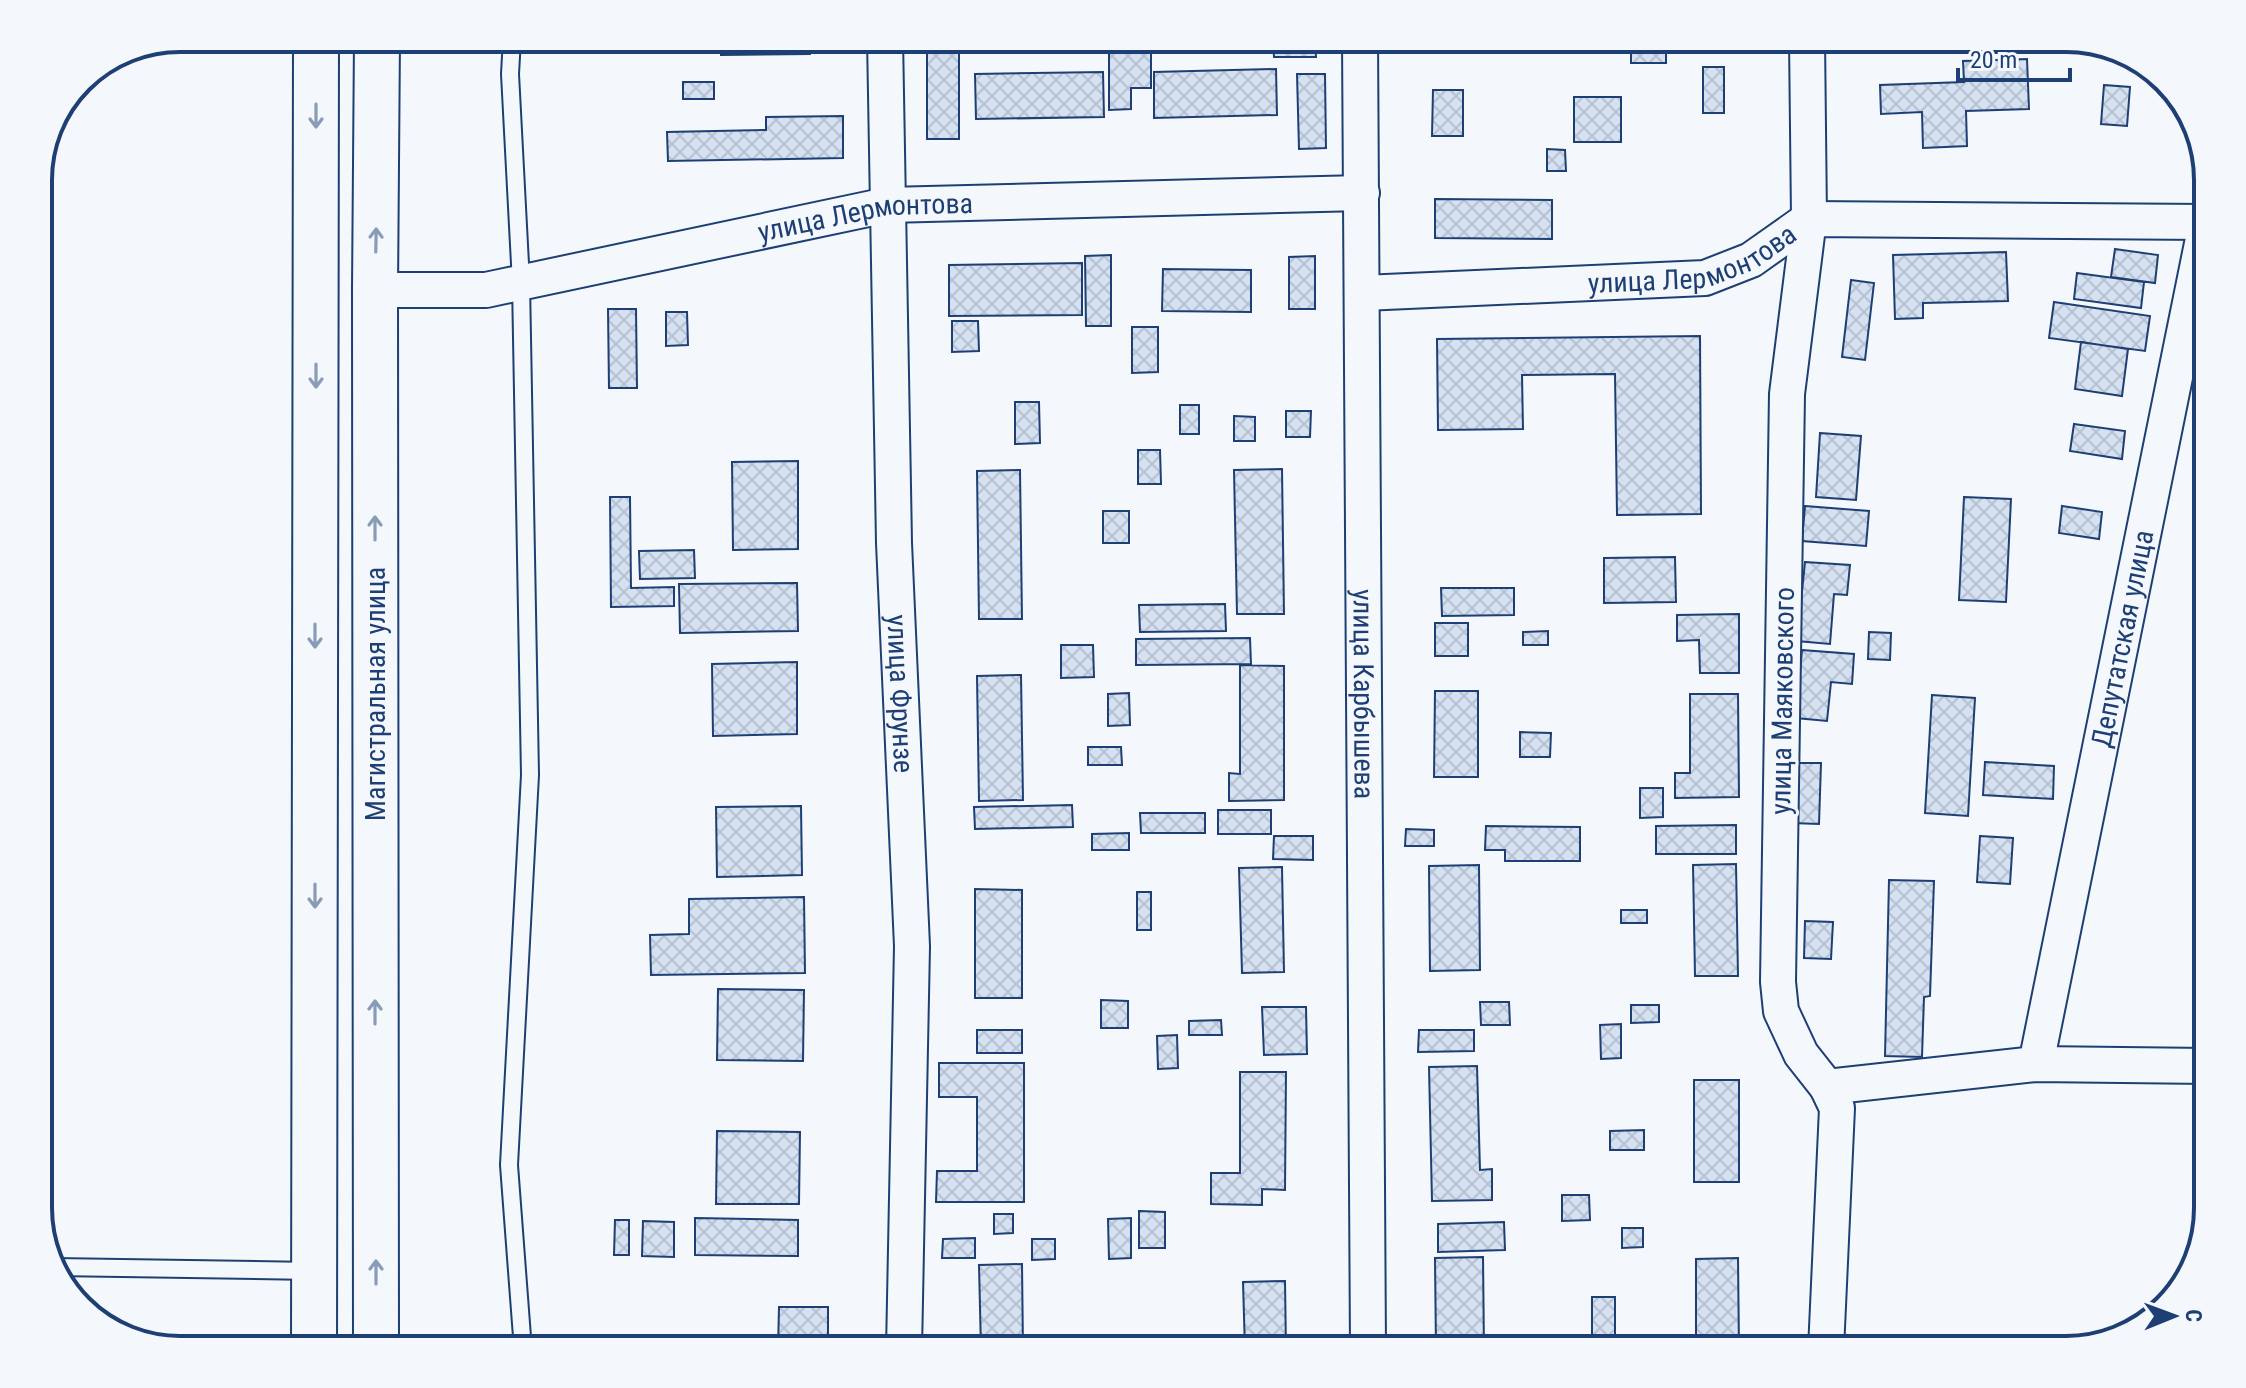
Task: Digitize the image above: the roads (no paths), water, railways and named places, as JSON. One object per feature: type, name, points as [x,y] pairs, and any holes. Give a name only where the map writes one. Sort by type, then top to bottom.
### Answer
[{"type":"main road","points":[[314,1336],[316,52]]},
{"type":"main road","name":"Магистральная улица","points":[[376,1336],[377,52]]},
{"type":"street","name":"улица Фрунзе","points":[[885,52],[894,543],[912,946],[904,1336]]},
{"type":"street","name":"улица Карбышева","points":[[1360,52],[1368,1336]]},
{"type":"street","name":"улица Маяковского","points":[[1807,52],[1809,219],[1787,394],[1778,982],[1781,1011],[1801,1054],[1827,1087],[1837,1108],[1827,1336]]},
{"type":"street","name":"улица Лермонтова","points":[[375,290],[486,290],[887,205],[1362,193]]},
{"type":"street","name":"улица Лермонтова","points":[[1363,293],[1705,278],[1751,260],[1809,219],[2194,219]]},
{"type":"street","name":"Депутатская улица","points":[[2036,1064],[2194,283]]},
{"type":"street","points":[[1827,1087],[2036,1064],[2194,1066]]},
{"type":"lane","points":[[511,52],[521,283],[530,775],[509,1165],[522,1336]]},
{"type":"lane","points":[[67,1267],[315,1271]]}]
